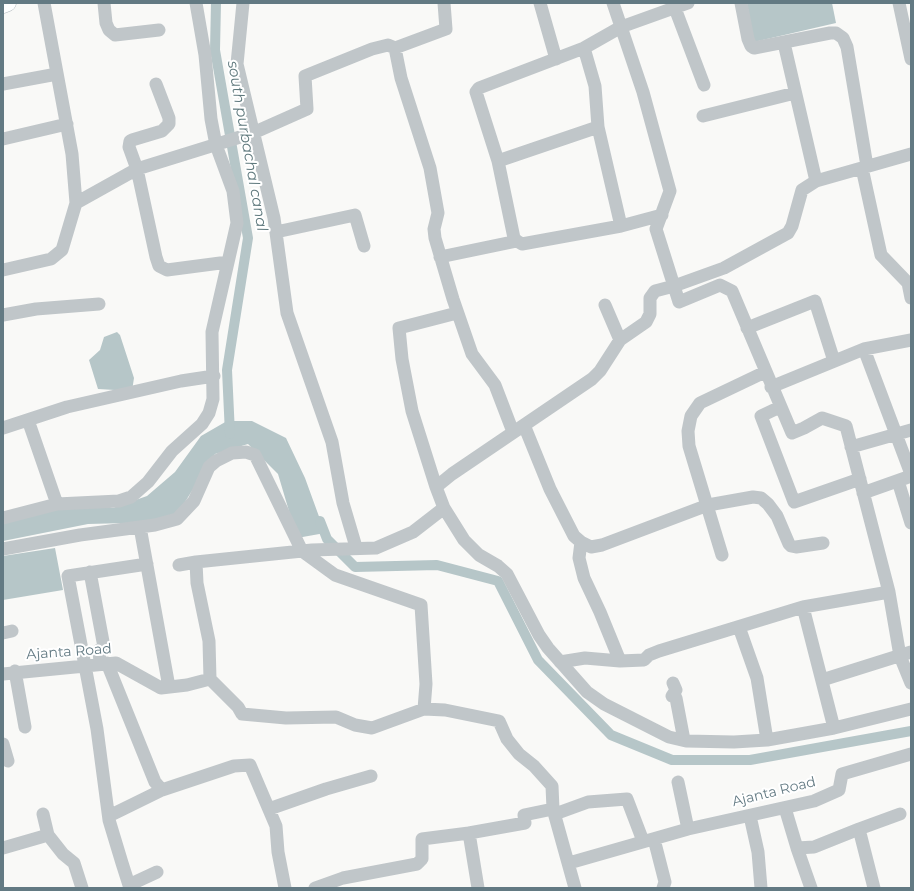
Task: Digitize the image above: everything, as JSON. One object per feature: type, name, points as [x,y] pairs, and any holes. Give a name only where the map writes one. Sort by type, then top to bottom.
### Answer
[{"type":"main road","points":[[3,5],[8,3]]},
{"type":"street","points":[[3,270],[51,259],[62,250],[76,203],[72,154],[44,3]]},
{"type":"street","points":[[104,3],[106,23],[110,30],[116,35],[159,30]]},
{"type":"street","points":[[3,518],[57,504],[119,501],[131,497],[148,482],[172,451],[202,424],[209,413],[213,399],[214,376],[212,332],[237,223],[233,191],[219,144],[196,3]]},
{"type":"street","points":[[243,3],[237,64],[250,134],[274,218],[287,313],[332,442],[344,503],[350,548]]},
{"type":"street","points":[[76,203],[137,169],[250,134],[307,109],[305,76],[372,48],[388,45],[395,48],[446,29],[444,3]]},
{"type":"street","points":[[540,3],[556,59]]},
{"type":"street","points":[[613,3],[644,92],[670,192],[656,229],[679,302],[720,285],[732,291],[771,387],[792,433],[822,418],[846,426],[906,654],[911,684]]},
{"type":"street","points":[[662,215],[621,226],[522,244],[517,241],[514,238],[498,161],[478,97],[477,89],[584,48],[621,27],[673,5],[688,3]]},
{"type":"street","points":[[741,3],[748,39],[751,46],[768,46],[830,33],[836,33],[842,38],[847,47],[865,167],[881,255],[908,284],[911,298]]},
{"type":"street","points":[[899,3],[911,59]]},
{"type":"street","points":[[673,5],[704,85]]},
{"type":"street","points":[[784,43],[816,181]]},
{"type":"street","points":[[395,48],[400,78],[430,168],[437,197],[438,213],[434,229],[434,238],[457,313],[472,354],[495,385],[574,536],[581,542],[591,547],[708,505],[753,497],[761,498],[774,511],[788,544],[791,546],[796,547],[823,543]]},
{"type":"street","points":[[584,48],[595,86],[598,127],[621,226]]},
{"type":"street","points":[[3,84],[57,74]]},
{"type":"street","points":[[156,84],[169,118],[169,124],[162,131],[130,141],[129,147],[137,169],[159,266],[167,270],[228,262]]},
{"type":"street","points":[[703,116],[795,93]]},
{"type":"street","points":[[3,139],[67,124]]},
{"type":"street","points":[[498,161],[598,127]]},
{"type":"street","points":[[436,487],[452,474],[592,379],[600,371],[620,340],[646,322],[650,314],[650,298],[655,291],[674,286],[724,268],[788,233],[792,226],[802,190],[816,181],[911,154]]},
{"type":"street","points":[[276,232],[355,215],[364,246]]},
{"type":"street","points":[[440,257],[517,241]]},
{"type":"street","points":[[747,328],[815,301],[834,361]]},
{"type":"street","points":[[3,315],[36,309],[99,304]]},
{"type":"street","points":[[605,305],[620,340]]},
{"type":"street","points":[[457,313],[399,328],[402,359],[412,411],[436,487],[444,508],[464,540],[473,550],[498,566],[507,574],[532,624],[548,648],[587,692],[604,704],[669,737],[684,740],[734,742],[767,740],[834,728],[911,709]]},
{"type":"street","points":[[771,387],[864,349],[911,340]]},
{"type":"street","points":[[863,493],[911,475],[907,451],[897,435],[864,349]]},
{"type":"street","points":[[722,555],[689,446],[688,431],[692,416],[700,403],[765,372]]},
{"type":"street","points":[[3,428],[67,407],[181,381],[214,376]]},
{"type":"street","points":[[780,407],[761,416],[794,502]]},
{"type":"street","points":[[28,420],[57,504]]},
{"type":"street","points":[[851,447],[911,430]]},
{"type":"street","points":[[3,549],[80,535],[140,527],[177,519],[194,501],[209,467],[225,455],[246,452],[255,455],[307,551],[336,575],[421,606],[426,684],[424,709]]},
{"type":"street","points":[[774,511],[794,502],[860,480]]},
{"type":"street","points":[[898,481],[911,523]]},
{"type":"street","points":[[180,565],[196,562],[307,551],[376,548],[413,532],[444,508]]},
{"type":"street","points":[[140,527],[169,687]]},
{"type":"street","points":[[581,542],[579,558],[584,578],[600,612],[620,662]]},
{"type":"street","points":[[196,562],[197,583],[209,641],[210,679],[238,707],[242,714],[286,718],[336,717],[372,728],[424,709],[445,710],[499,721],[507,739],[519,754],[534,766],[552,786],[554,811],[575,888]]},
{"type":"street","points":[[147,564],[68,576],[97,729],[109,816],[129,885],[157,872]]},
{"type":"street","points":[[90,572],[104,647],[99,650],[155,782],[162,790]]},
{"type":"street","points":[[560,662],[585,658],[620,662],[644,660],[649,655],[659,651],[804,607],[889,592]]},
{"type":"street","points":[[804,607],[834,728]]},
{"type":"street","points":[[739,627],[757,678],[767,740]]},
{"type":"street","points":[[822,680],[906,654]]},
{"type":"street","name":"Ajanta Road","points":[[9,673],[116,663],[160,688],[187,685],[210,679]]},
{"type":"street","points":[[9,673],[25,727]]},
{"type":"street","points":[[673,683],[676,690],[672,696],[676,698],[684,740]]},
{"type":"street","points":[[3,744],[8,761]]},
{"type":"street","name":"Ajanta Road","points":[[569,863],[688,829],[814,801],[839,790],[842,774],[911,754]]},
{"type":"street","points":[[109,816],[162,790],[234,766],[250,765],[276,826],[278,852],[285,888]]},
{"type":"street","points":[[269,809],[326,789],[371,776]]},
{"type":"street","points":[[678,782],[688,829]]},
{"type":"street","points":[[315,888],[333,885],[371,872],[417,864],[422,860],[422,838],[469,833],[525,823],[524,816],[554,811],[588,802],[627,799],[648,840],[665,882],[663,888]]},
{"type":"street","points":[[785,808],[811,888]]},
{"type":"street","points":[[43,814],[48,835],[64,854],[74,863],[82,888]]},
{"type":"street","points":[[797,848],[814,847],[900,814]]},
{"type":"street","points":[[750,816],[758,852],[761,888]]},
{"type":"street","points":[[859,830],[874,888]]},
{"type":"street","points":[[469,833],[478,888]]},
{"type":"street","points":[[3,848],[48,835]]},
{"type":"shaded area","points":[[747,3],[832,3],[836,23],[754,42]]},
{"type":"shaded area","points":[[117,332],[120,335],[134,378],[132,391],[98,389],[89,360],[100,350],[104,337]]},
{"type":"shaded area","points":[[227,421],[252,421],[286,438],[305,478],[325,533],[297,538],[278,474],[248,444],[215,454],[175,518],[127,523],[88,524],[3,541],[3,522],[78,505],[113,508],[147,496],[175,472],[201,436]]},
{"type":"shaded area","points":[[55,548],[63,590],[3,600],[3,556]]},
{"type":"waterway","name":"south purbachal canal","points":[[216,3],[215,50],[248,238],[227,370],[230,434]]},
{"type":"waterway","points":[[320,521],[327,539],[355,567],[437,565],[498,581],[538,660],[611,735],[672,760],[750,760],[911,731]]}]
